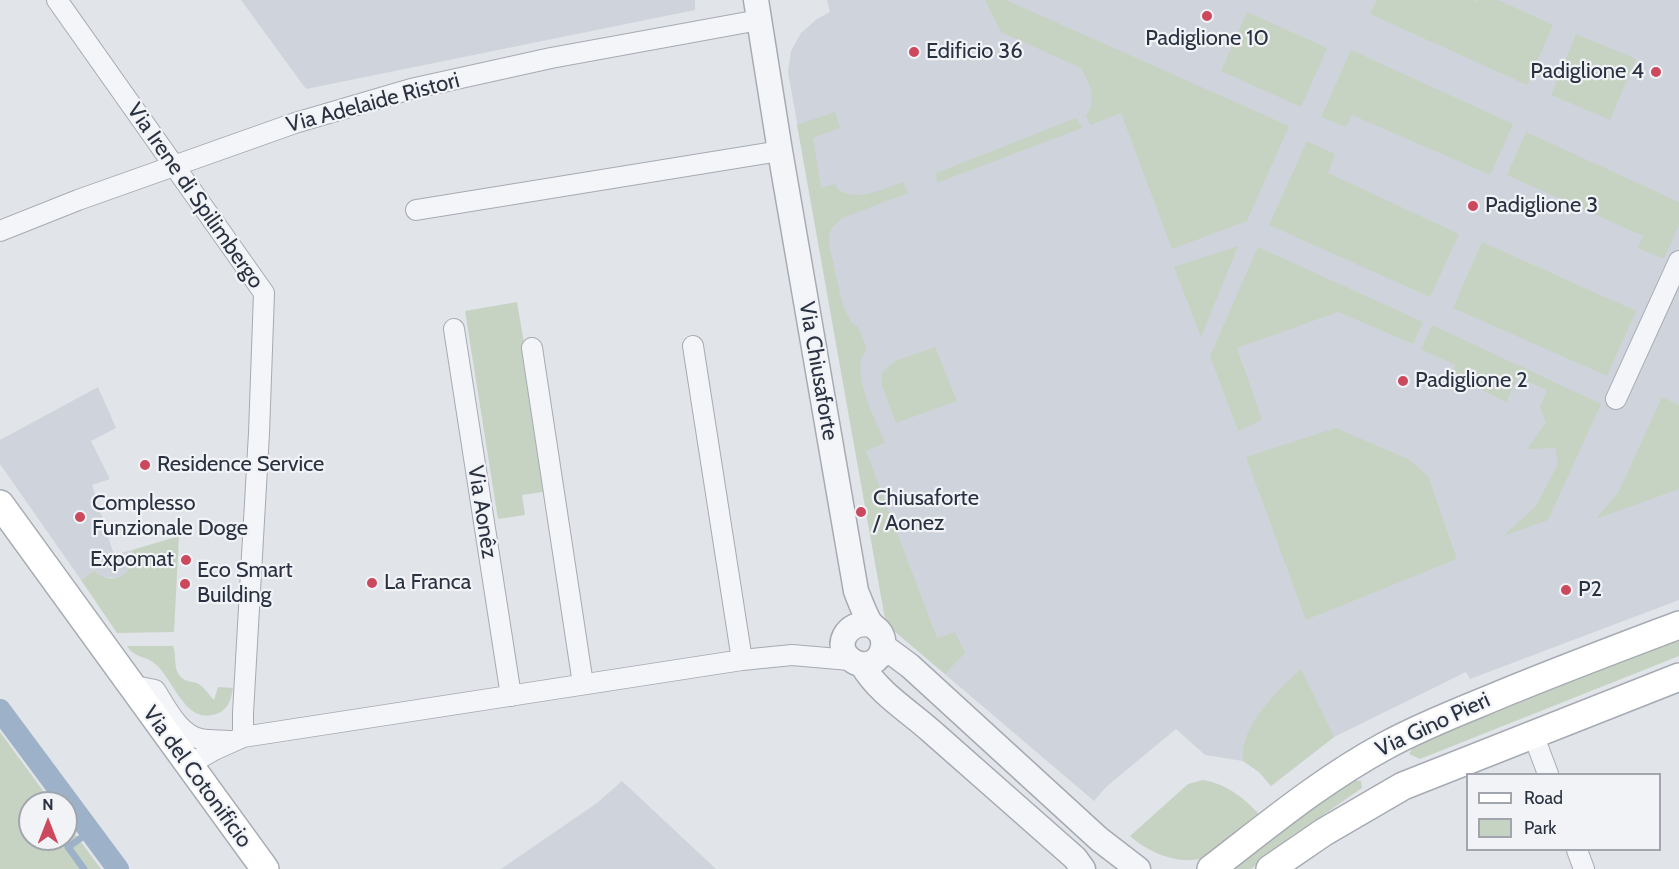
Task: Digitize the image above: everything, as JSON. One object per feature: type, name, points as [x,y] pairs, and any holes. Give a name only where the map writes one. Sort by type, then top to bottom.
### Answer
[{"type":"main road","name":"Via del Cotonificio","points":[[0,504],[264,869]]},
{"type":"main road","name":"Via Gino Pieri","points":[[1211,869],[1291,807],[1384,746],[1417,729],[1503,693],[1679,625]]},
{"type":"main road","name":"Via Gino Pieri","points":[[1270,869],[1324,832],[1403,786],[1679,677]]},
{"type":"main road","points":[[1384,746],[1403,786]]},
{"type":"main road","points":[[1357,762],[1376,801]]},
{"type":"street","name":"Via Irene di Spilimbergo","points":[[57,0],[264,293],[243,713],[238,739]]},
{"type":"street","name":"Via Adelaide Ristori","points":[[0,231],[78,200],[295,123],[411,89],[758,10]]},
{"type":"street","name":"Via Chiusaforte","points":[[758,10],[856,591],[851,649]]},
{"type":"street","points":[[416,210],[780,150]]},
{"type":"street","points":[[1616,399],[1679,261]]},
{"type":"street","name":"Via Aonêz","points":[[454,328],[511,696]]},
{"type":"street","points":[[693,346],[742,660]]},
{"type":"street","points":[[532,348],[583,684]]},
{"type":"street","name":"Via Chiusaforte","points":[[856,591],[877,636]]},
{"type":"street","points":[[851,649],[859,624],[877,636],[1099,839],[1138,869]]},
{"type":"street","points":[[188,765],[238,739],[583,684],[742,660],[792,655],[811,648],[851,649],[875,661],[880,656],[877,636]]},
{"type":"street","points":[[851,649],[870,678],[884,692],[1075,858],[1083,869]]},
{"type":"street","name":"Via del Cotonificio","points":[[130,685],[155,690],[181,727],[194,737],[238,739]]},
{"type":"street","points":[[1533,734],[1548,773]]},
{"type":"street","points":[[968,764],[990,740]]},
{"type":"street","points":[[1578,851],[1584,869]]},
{"type":"shaded area","points":[[241,0],[695,0],[695,10],[306,89]]},
{"type":"shaded area","points":[[827,0],[1679,0],[1679,600],[1470,679],[1466,672],[1334,737],[1271,786],[1259,772],[1243,761],[1205,755],[1176,729],[1106,787],[1094,801],[886,624],[788,72],[791,51],[801,33],[817,19],[830,12]]},
{"type":"shaded area","points":[[98,387],[116,428],[91,441],[110,479],[92,485],[114,555],[132,550],[134,561],[126,574],[117,578],[102,577],[94,570],[81,580],[0,464],[0,440]]},
{"type":"shaded area","points":[[622,781],[716,869],[501,869],[597,803]]},
{"type":"green space","points":[[985,0],[1006,0],[1289,126],[1247,221],[1172,249],[1121,113],[1090,125],[1086,115],[1090,109],[1092,97],[1081,68],[1001,32]]},
{"type":"green space","points":[[1377,0],[1474,0],[1477,2],[1478,0],[1498,0],[1553,25],[1527,85],[1370,14]]},
{"type":"green space","points":[[1247,12],[1327,48],[1301,107],[1221,71]]},
{"type":"green space","points":[[1576,34],[1636,59],[1610,120],[1551,95]]},
{"type":"green space","points":[[1351,50],[1513,124],[1490,175],[1352,115],[1346,127],[1321,117]]},
{"type":"green space","points":[[835,112],[840,128],[813,138],[821,188],[835,184],[837,189],[845,193],[861,195],[903,182],[908,193],[842,218],[832,228],[829,244],[843,306],[851,322],[858,327],[867,350],[860,368],[862,381],[885,443],[866,451],[937,638],[955,632],[965,653],[945,674],[886,624],[797,125]]},
{"type":"green space","points":[[1076,118],[1082,128],[937,183],[936,173]]},
{"type":"green space","points":[[1526,132],[1679,202],[1679,225],[1664,259],[1638,248],[1643,236],[1507,175]]},
{"type":"green space","points":[[1307,141],[1335,154],[1328,173],[1459,234],[1430,297],[1269,225]]},
{"type":"green space","points":[[1482,242],[1636,311],[1607,376],[1453,308]]},
{"type":"green space","points":[[1238,246],[1201,337],[1174,267]]},
{"type":"green space","points":[[1258,247],[1423,322],[1413,344],[1338,312],[1237,348],[1262,420],[1238,431],[1210,356]]},
{"type":"green space","points":[[517,302],[549,491],[522,495],[525,515],[498,519],[465,311]]},
{"type":"green space","points":[[1432,325],[1601,404],[1548,520],[1503,536],[1536,506],[1558,464],[1555,448],[1527,449],[1546,422],[1540,407],[1547,390],[1518,377],[1506,402],[1452,375],[1455,365],[1421,349]]},
{"type":"green space","points":[[935,347],[957,401],[896,423],[882,386],[882,373],[893,362]]},
{"type":"green space","points":[[1662,397],[1679,405],[1679,489],[1596,519],[1619,491]]},
{"type":"green space","points":[[1336,428],[1408,459],[1428,476],[1457,559],[1306,620],[1246,457]]},
{"type":"green space","points":[[179,536],[174,632],[117,633],[81,580],[94,570],[108,578],[122,576],[131,566],[132,550]]},
{"type":"green space","points":[[1679,638],[1679,656],[1420,759],[1409,754],[1415,744]]},
{"type":"green space","points":[[127,646],[173,646],[177,672],[181,677],[201,685],[214,700],[218,687],[233,688],[229,704],[216,714],[205,716],[196,713],[180,698],[154,663],[137,655]]},
{"type":"green space","points":[[1301,669],[1334,737],[1271,786],[1259,772],[1243,761],[1244,743],[1262,710]]},
{"type":"green space","points":[[0,732],[43,791],[18,791],[18,851],[78,851],[78,838],[101,869],[0,869]]},
{"type":"green space","points":[[1203,780],[1221,785],[1236,794],[1263,818],[1213,854],[1191,860],[1180,860],[1158,854],[1130,836],[1188,784]]},
{"type":"green space","points":[[1352,780],[1361,781],[1362,788],[1284,842],[1251,869],[1229,869]]},
{"type":"waterway","points":[[0,710],[118,869]]},
{"type":"waterway","points":[[84,869],[68,847],[91,831]]},
{"type":"place","name":"Padiglione 10","points":[[1207,16]]},
{"type":"place","name":"Edificio 36","points":[[914,52]]},
{"type":"place","name":"Padiglione 4","points":[[1656,72]]},
{"type":"place","name":"Padiglione 3","points":[[1473,206]]},
{"type":"place","name":"Padiglione 2","points":[[1403,381]]},
{"type":"place","name":"Residence Service","points":[[145,465]]},
{"type":"place","name":"Chiusaforte / Aonez","points":[[861,512]]},
{"type":"place","name":"Complesso Funzionale Doge","points":[[80,517]]},
{"type":"place","name":"Expomat","points":[[186,560]]},
{"type":"place","name":"La Franca","points":[[372,583]]},
{"type":"place","name":"Eco Smart Building","points":[[185,584]]},
{"type":"place","name":"P2","points":[[1566,590]]}]
